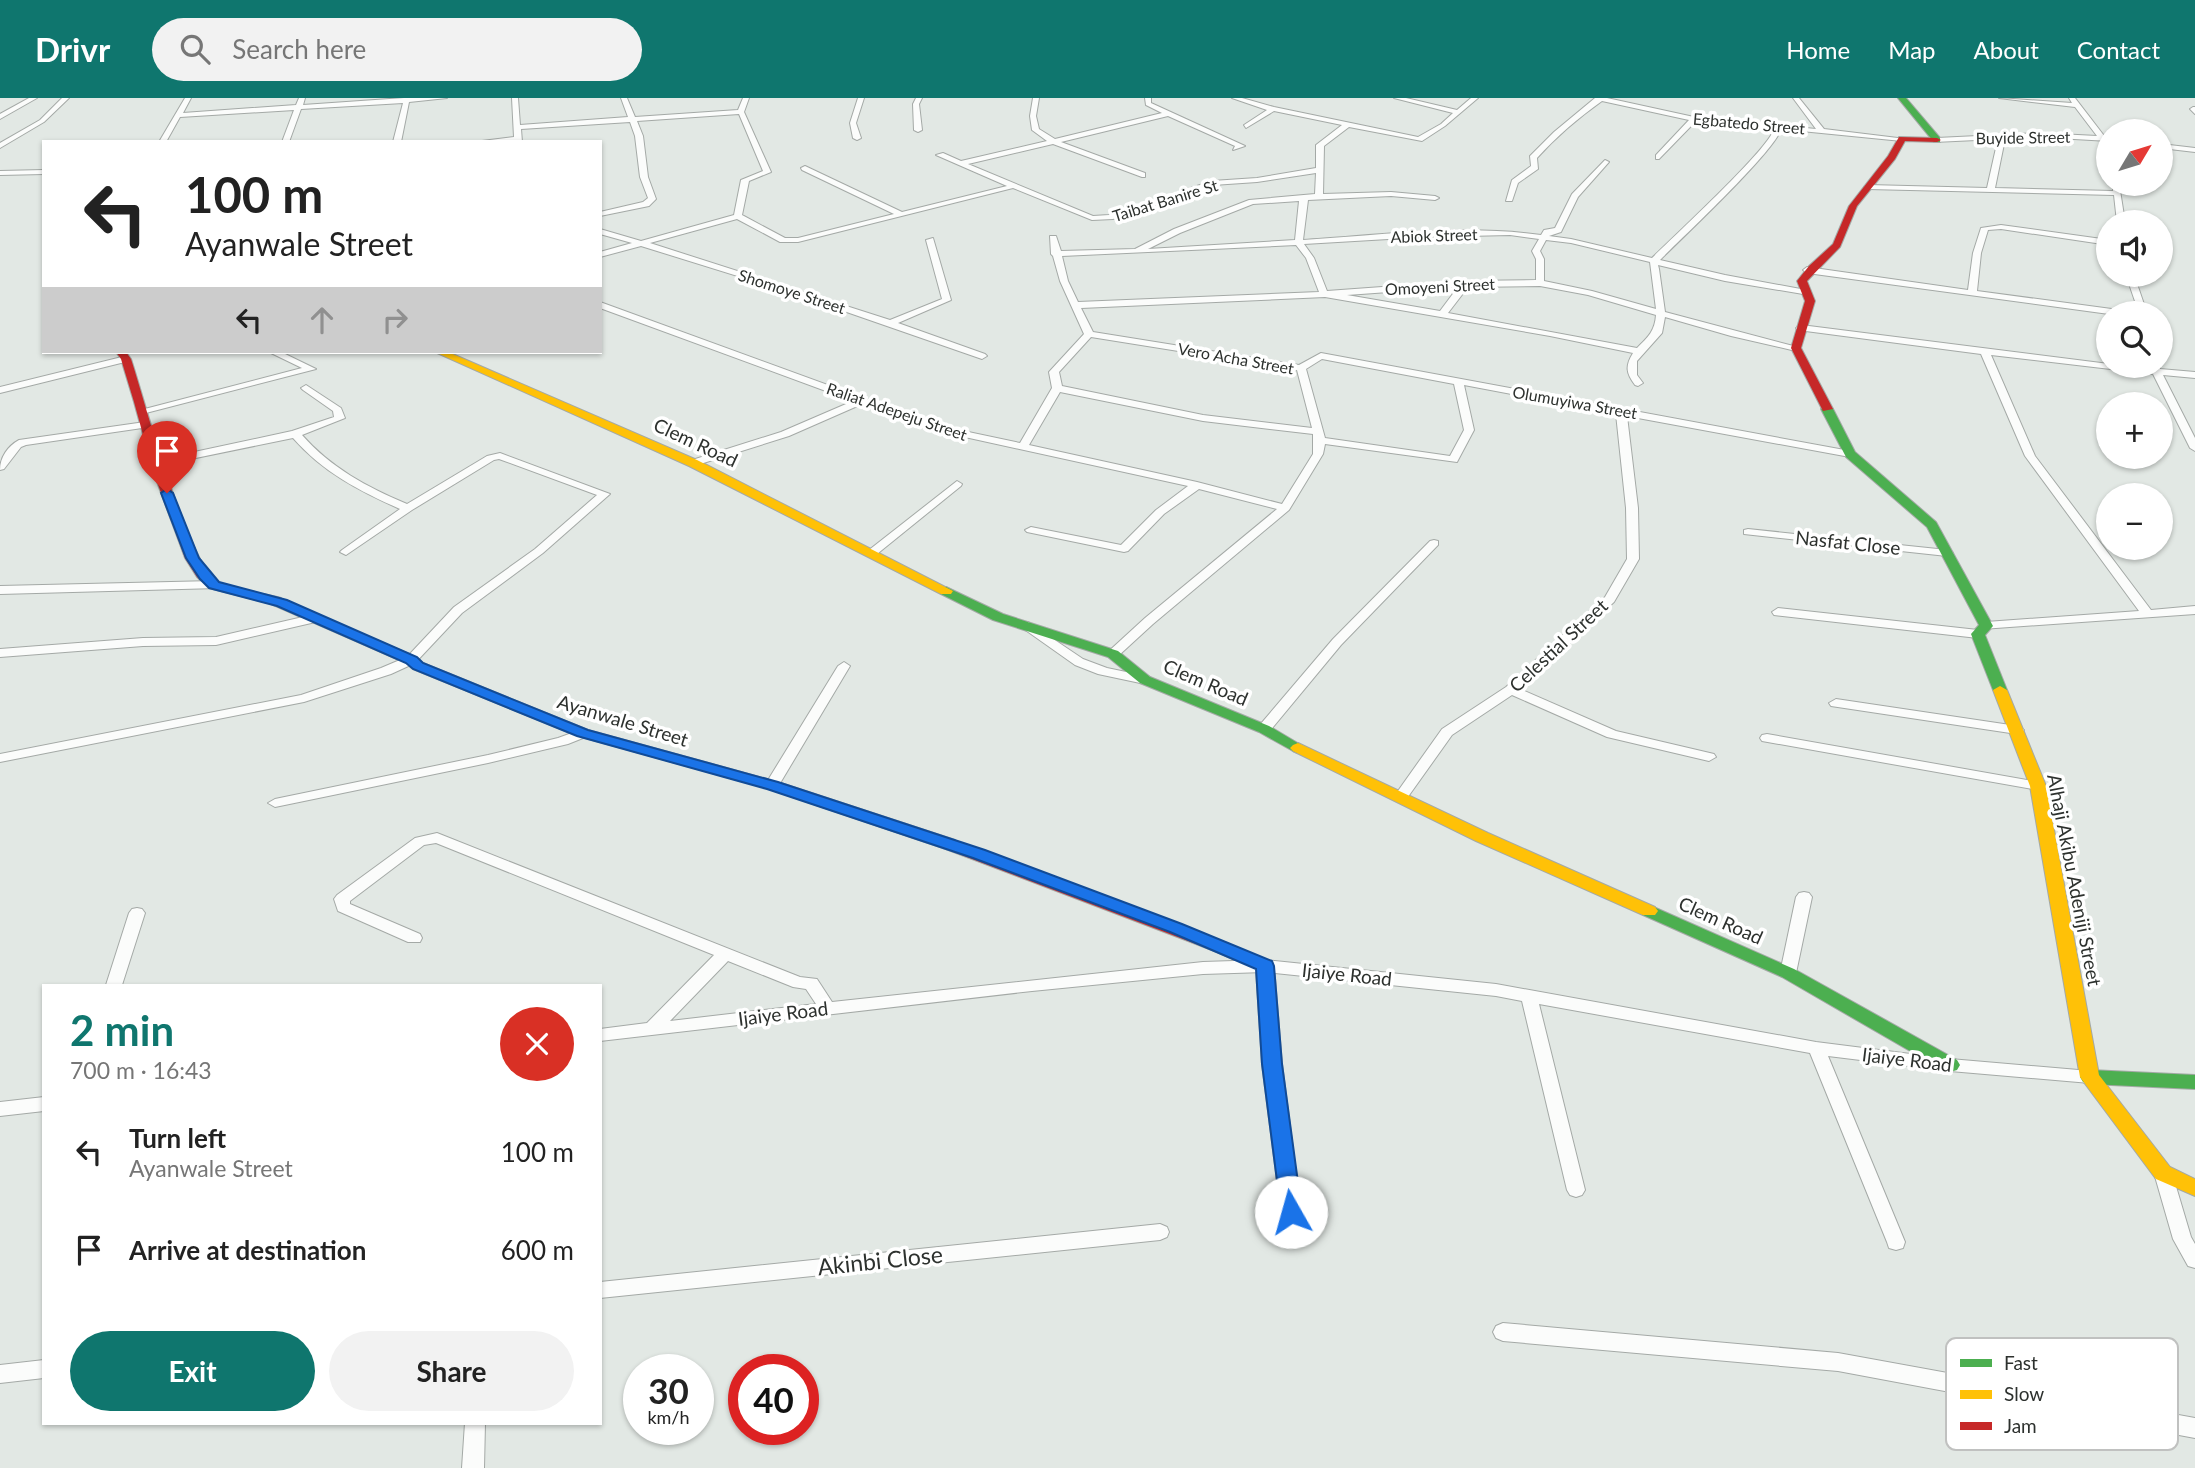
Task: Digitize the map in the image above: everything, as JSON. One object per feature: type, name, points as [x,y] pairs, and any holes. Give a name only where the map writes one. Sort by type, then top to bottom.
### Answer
[{"type":"street","points":[[0,117],[34,98]]},
{"type":"street","points":[[0,146],[41,121],[66,98]]},
{"type":"street","points":[[163,140],[188,98]]},
{"type":"street","points":[[286,140],[302,98]]},
{"type":"street","points":[[177,115],[444,98]]},
{"type":"street","points":[[515,98],[517,140]]},
{"type":"street","points":[[602,214],[651,202],[639,136],[624,98]]},
{"type":"street","points":[[738,216],[745,180],[766,174],[741,112],[746,98]]},
{"type":"street","points":[[857,138],[853,123],[861,98]]},
{"type":"street","points":[[918,130],[916,104],[919,98]]},
{"type":"street","points":[[1035,98],[1033,125],[1052,141],[1142,175]]},
{"type":"street","points":[[1148,98],[1148,104],[1167,114],[1241,146],[1236,148]]},
{"type":"street","points":[[1235,98],[1273,109],[1419,139],[1475,98]]},
{"type":"street","points":[[1397,98],[1459,112]]},
{"type":"street","points":[[1509,199],[1515,183],[1535,167],[1533,158],[1538,152],[1572,118],[1600,98]]},
{"type":"street","name":"Egbatedo Street","points":[[1600,98],[1653,107],[1694,119],[1902,139]]},
{"type":"street","points":[[1796,98],[1821,130]]},
{"type":"street","points":[[1902,98],[1937,140]]},
{"type":"street","points":[[2002,98],[2074,102],[2096,128]]},
{"type":"street","points":[[397,140],[407,99]]},
{"type":"street","points":[[1246,127],[1273,109]]},
{"type":"street","points":[[517,127],[741,112]]},
{"type":"street","points":[[959,163],[1167,114]]},
{"type":"street","points":[[1660,157],[1694,119]]},
{"type":"street","points":[[1319,196],[1320,145],[1347,125]]},
{"type":"street","points":[[1638,383],[1632,377],[1637,351],[1658,332],[1661,314],[1654,261],[1759,155],[1776,135],[1778,127]]},
{"type":"street","name":"Buyide Street","points":[[1937,140],[2052,135],[2096,138]]},
{"type":"street","points":[[1991,188],[2002,137]]},
{"type":"street","points":[[1796,348],[1810,301],[1802,281],[1807,270],[1833,250],[1844,234],[1852,206],[1897,152],[1902,139],[1937,140]]},
{"type":"street","points":[[2174,148],[2195,150]]},
{"type":"street","name":"Taibat Banire St","points":[[940,155],[1081,215],[1101,218],[1212,183],[1257,180],[1318,170]]},
{"type":"street","points":[[1541,283],[1540,259],[1536,251],[1547,232],[1558,230],[1575,196],[1605,162]]},
{"type":"street","points":[[805,168],[903,215]]},
{"type":"street","points":[[0,173],[42,172]]},
{"type":"street","points":[[602,254],[738,216],[767,233],[791,241],[1010,187]]},
{"type":"street","points":[[1868,187],[2096,188]]},
{"type":"street","points":[[1135,252],[1177,231],[1252,202],[1319,196],[1391,194],[1435,198]]},
{"type":"street","points":[[1305,198],[1302,202],[1299,243],[1310,258],[1324,294],[1637,351]]},
{"type":"street","points":[[1972,294],[1977,253],[1985,228],[2001,227],[2096,241]]},
{"type":"street","name":"Shomoye Street","points":[[602,232],[643,242],[891,323],[982,356]]},
{"type":"street","name":"Abiok Street","points":[[1055,254],[1135,252],[1434,234],[1545,236],[1806,293]]},
{"type":"street","points":[[1023,447],[1057,388],[1054,372],[1089,334],[1064,281],[1053,238]]},
{"type":"street","points":[[891,323],[947,300],[930,240]]},
{"type":"street","points":[[1807,270],[2096,310]]},
{"type":"street","name":"Omoyeni Street","points":[[1077,305],[1324,294],[1465,284],[1541,283],[1589,293],[1796,348]]},
{"type":"street","points":[[1442,315],[1465,284]]},
{"type":"street","name":"Raliat Adepeju Street","points":[[602,306],[937,428],[1197,485],[1285,509]]},
{"type":"street","points":[[1801,328],[1985,352],[2096,362]]},
{"type":"street","name":"Vero Acha Street","points":[[1089,334],[1301,368],[1319,436]]},
{"type":"street","name":"Alhaji Akibu Adeniji Street","points":[[1796,348],[1850,454],[1932,525],[1982,630],[2038,786],[2090,1077]]},
{"type":"street","points":[[1985,352],[2030,456],[2146,612]]},
{"type":"street","points":[[0,467],[17,445],[23,442],[144,418],[311,369],[278,354]]},
{"type":"street","name":"Clem Road","points":[[444,354],[693,463],[998,617],[1113,654],[1145,680],[1264,729],[1400,798],[1788,973],[1950,1065]]},
{"type":"street","points":[[0,390],[123,355],[192,558],[204,577],[214,585]]},
{"type":"street","name":"Olumuyiwa Street","points":[[1301,368],[1321,356],[1850,454]]},
{"type":"street","points":[[2173,371],[2195,374]]},
{"type":"street","points":[[2160,378],[2194,447]]},
{"type":"street","points":[[1057,388],[1203,418],[1454,460],[1469,430],[1458,381]]},
{"type":"street","points":[[158,463],[295,434],[340,418],[337,410],[306,387]]},
{"type":"street","points":[[693,463],[785,434],[863,400]]},
{"type":"street","name":"Celestial Street","points":[[1400,798],[1447,732],[1511,690],[1610,599],[1633,559],[1632,508],[1621,410]]},
{"type":"street","points":[[295,434],[314,457],[333,472],[408,508]]},
{"type":"street","points":[[1113,654],[1285,509],[1318,454],[1319,436]]},
{"type":"street","points":[[0,758],[304,698],[374,676],[411,660],[458,610],[538,551],[605,494],[500,456],[491,458],[408,508],[346,552]]},
{"type":"street","points":[[873,552],[957,484]]},
{"type":"street","points":[[1031,530],[1124,549],[1160,512],[1197,485]]},
{"type":"street","name":"Nasfat Close","points":[[1748,532],[1947,553]]},
{"type":"street","points":[[1264,729],[1338,642],[1434,543]]},
{"type":"street","points":[[0,590],[214,585]]},
{"type":"street","name":"Ayanwale Street","points":[[214,585],[271,600],[316,618],[411,660],[418,666],[583,733],[772,785],[979,854],[1176,928],[1265,966]]},
{"type":"street","points":[[1778,612],[1982,630],[2146,612],[2195,610]]},
{"type":"street","points":[[0,653],[143,642],[216,641],[316,618]]},
{"type":"street","points":[[1027,626],[1079,662],[1103,671],[1145,680]]},
{"type":"street","points":[[772,785],[844,666]]},
{"type":"street","points":[[1511,690],[1612,734],[1709,757]]},
{"type":"street","points":[[1836,703],[2017,730]]},
{"type":"street","points":[[275,803],[488,759],[563,741],[583,733]]},
{"type":"street","points":[[1767,738],[2038,786]]},
{"type":"street","points":[[414,938],[343,907],[342,899],[420,841],[436,838],[724,955],[799,983],[811,983],[827,1008]]},
{"type":"street","points":[[1788,973],[1804,897]]},
{"type":"street","points":[[114,984],[137,913]]},
{"type":"street","points":[[652,1029],[724,955]]},
{"type":"street","points":[[1265,966],[1272,1064],[1291,1212]]},
{"type":"street","name":"Ijaiye Road","points":[[602,1035],[1190,970],[1265,966],[1529,996],[1816,1048],[1950,1065],[2090,1077]]},
{"type":"street","points":[[1529,996],[1576,1190]]},
{"type":"street","points":[[1816,1048],[1896,1242]]},
{"type":"street","points":[[2090,1077],[2195,1082]]},
{"type":"street","points":[[2090,1077],[2163,1173],[2182,1239],[2195,1260]]},
{"type":"street","points":[[0,1109],[42,1104]]},
{"type":"street","points":[[2163,1173],[2195,1188]]},
{"type":"street","name":"Akinbi Close","points":[[602,1290],[1160,1232]]},
{"type":"street","points":[[1503,1332],[1838,1362],[1946,1382]]},
{"type":"street","points":[[0,1374],[42,1369]]},
{"type":"street","points":[[474,1468],[475,1425]]},
{"type":"traffic: fast","points":[[1902,98],[1937,140]]},
{"type":"traffic: fast","points":[[1827,409],[1850,454],[1932,525],[1986,626],[1978,634],[2000,690]]},
{"type":"traffic: fast","points":[[946,591],[998,617],[1113,654],[1145,680],[1264,729],[1298,748]]},
{"type":"traffic: fast","points":[[276,601],[411,660],[418,666],[583,733],[772,785],[949,844]]},
{"type":"traffic: fast","points":[[1649,911],[1788,973],[1950,1065]]},
{"type":"traffic: fast","points":[[2090,1077],[2195,1082]]},
{"type":"traffic: slow","points":[[445,354],[693,463],[946,591]]},
{"type":"traffic: slow","points":[[2000,690],[2038,786],[2090,1077],[2163,1173],[2195,1188]]},
{"type":"traffic: slow","points":[[1298,748],[1482,837],[1649,911]]},
{"type":"traffic: slow","points":[[1223,948],[1265,966],[1272,1064],[1291,1212]]},
{"type":"traffic: jam","points":[[1827,409],[1796,348],[1810,301],[1802,281],[1837,245],[1853,206],[1892,157],[1902,139],[1937,140]]},
{"type":"traffic: jam","points":[[122,354],[140,402],[159,471],[192,558],[204,577],[214,585],[276,601]]},
{"type":"traffic: jam","points":[[949,844],[1223,948]]},
{"type":"route","points":[[167,493],[192,558],[204,577],[214,585],[282,603],[411,660],[418,666],[583,733],[772,785],[979,854],[1176,928],[1265,966],[1272,1064],[1291,1212]]}]
